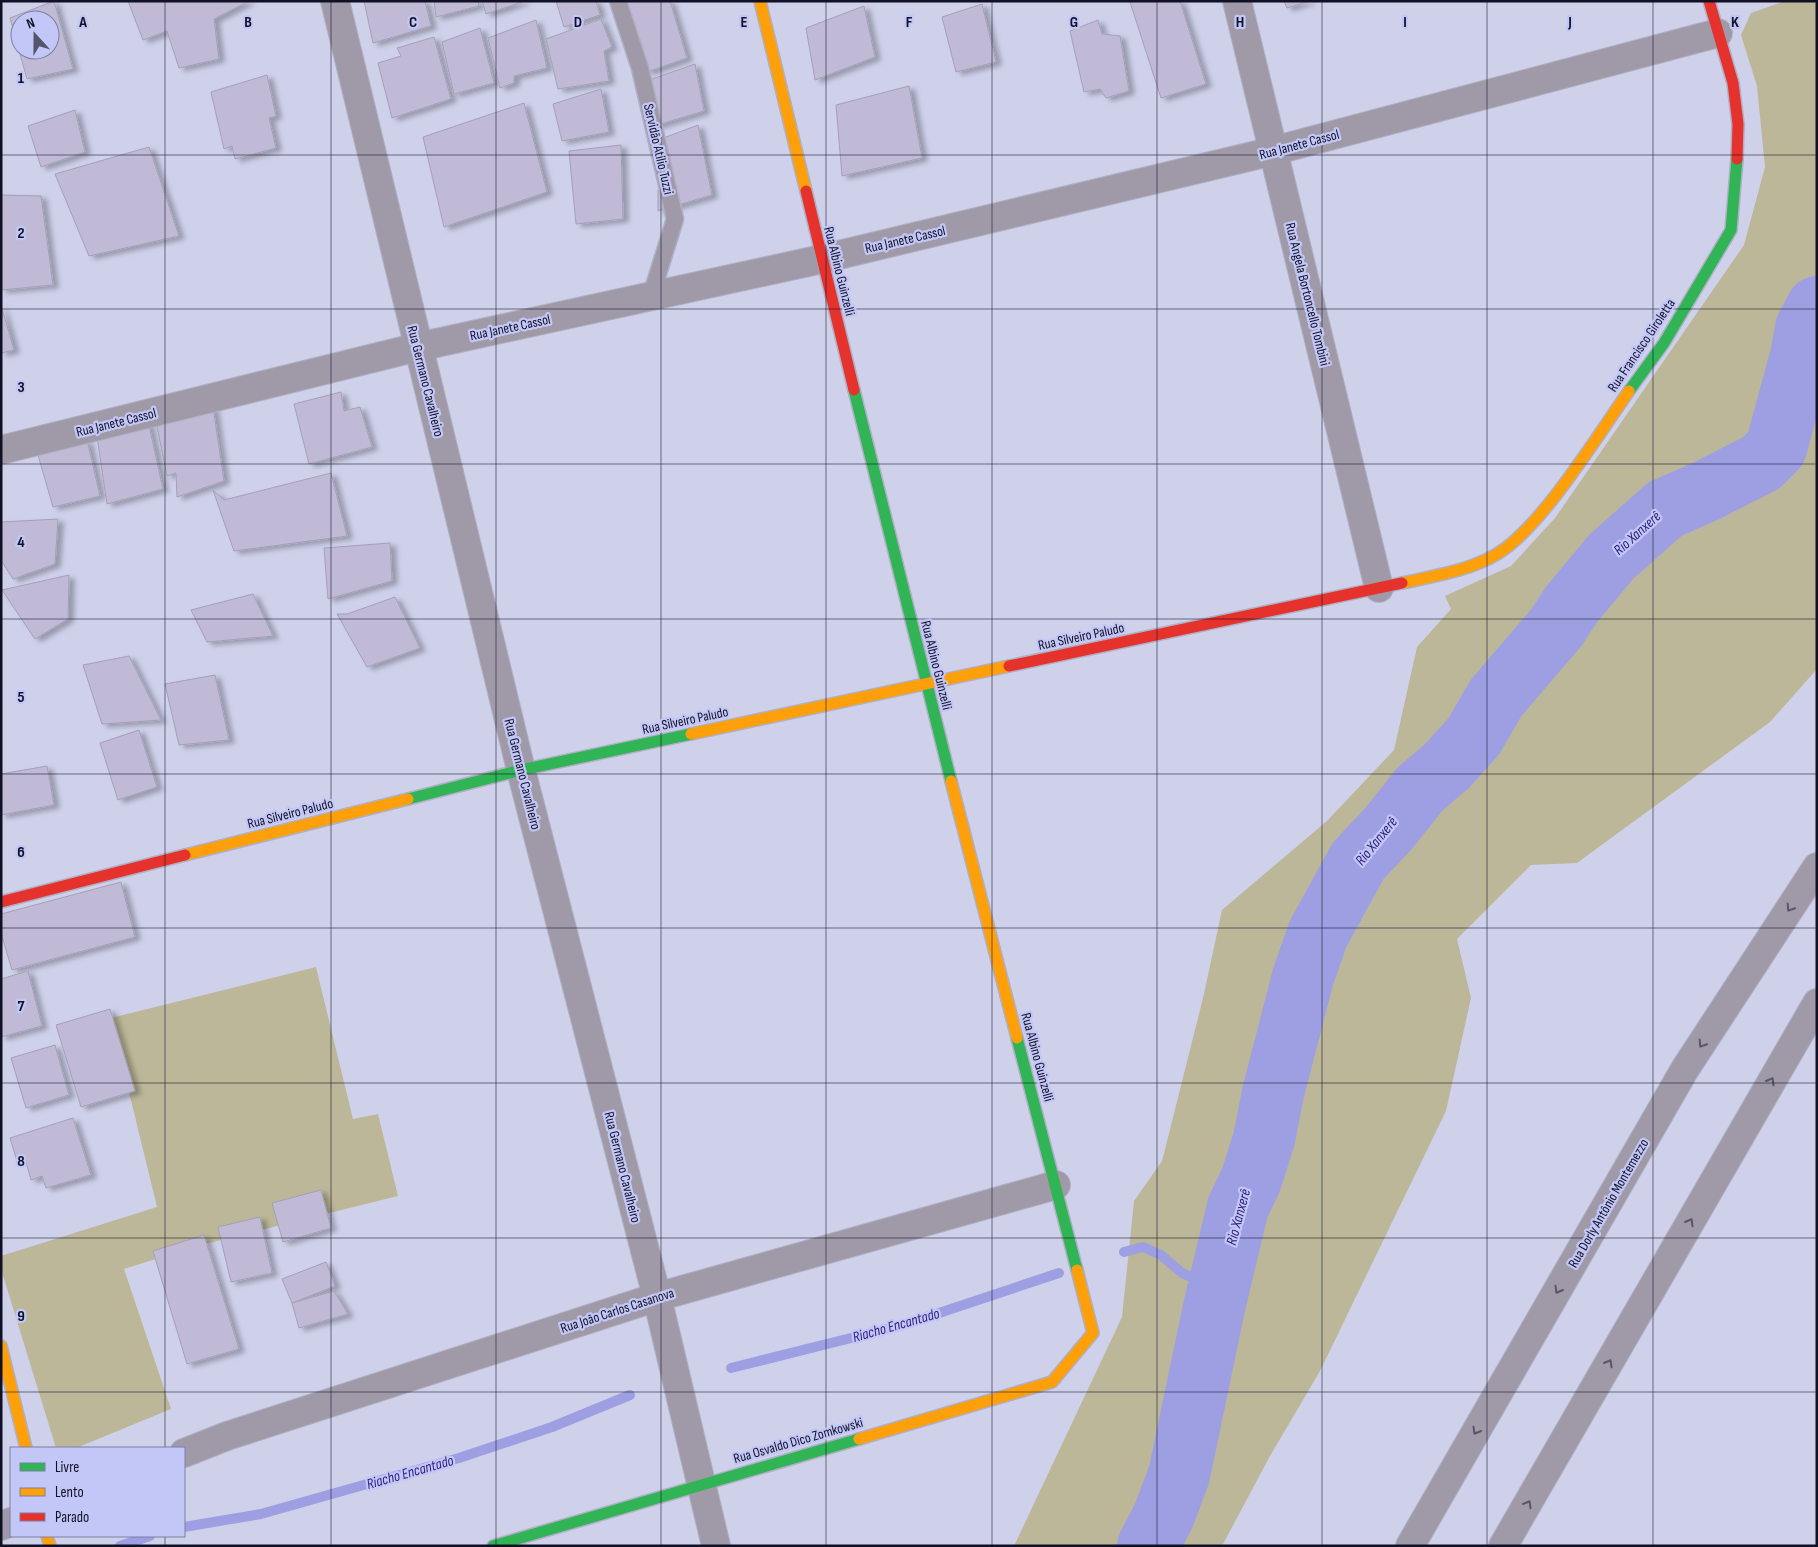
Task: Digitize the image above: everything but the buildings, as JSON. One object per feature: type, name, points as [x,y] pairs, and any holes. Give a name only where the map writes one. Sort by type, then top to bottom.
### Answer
[{"type":"street","name":"Rua Germano Cavalheiro","points":[[335,1],[521,770],[657,1297],[716,1546]]},
{"type":"street","name":"Rua Albino Guinzelli","points":[[760,1],[926,685],[1094,1333]]},
{"type":"street","name":"Rua Angela Bortoncello Tombini","points":[[1237,1],[1379,588]]},
{"type":"street","name":"Rua Francisco Giroletta","points":[[1379,588],[1448,573],[1497,554],[1524,532],[1551,500],[1664,343],[1730,230],[1738,176],[1738,124],[1733,83],[1709,1]]},
{"type":"street","name":"Rua Janete Cassol","points":[[1,450],[418,347],[822,259],[1273,151],[1718,33]]},
{"type":"street","name":"Rua Silveiro Paludo","points":[[1,902],[521,770],[1379,588]]},
{"type":"street","name":"Rua Dorly Antônio Montemezzo","points":[[1410,1546],[1685,1069],[1817,867]]},
{"type":"street","points":[[1503,1546],[1817,1003]]},
{"type":"street","name":"Rua João Carlos Casanova","points":[[185,1453],[236,1433],[657,1297],[1056,1185]]},
{"type":"street","name":"Rua Osvaldo Dico Zomkowski","points":[[492,1546],[1052,1382],[1094,1333]]},
{"type":"street","points":[[1,1346],[26,1447]]},
{"type":"lane","name":"Servidão Atílio Tuzzi","points":[[618,1],[640,68],[675,219],[652,296]]},
{"type":"shaded area","points":[[1785,1],[1817,1],[1817,669],[1770,722],[1577,863],[1531,865],[1457,939],[1471,998],[1446,1111],[1320,1371],[1270,1456],[1222,1546],[1014,1546],[1122,1317],[1134,1201],[1162,1161],[1203,998],[1222,910],[1327,821],[1394,750],[1417,647],[1451,609],[1445,596],[1511,566],[1555,518],[1744,245],[1765,167],[1757,86],[1741,35],[1751,13]]},
{"type":"shaded area","points":[[316,967],[353,1119],[378,1114],[398,1196],[197,1246],[124,1269],[171,1409],[78,1447],[56,1447],[1,1269],[1,1256],[157,1207],[111,1018]]},
{"type":"waterway","name":"Rio Xanxerê","points":[[1148,1546],[1164,1515],[1179,1475],[1215,1303],[1238,1207],[1251,1180],[1264,1139],[1273,1093],[1303,977],[1318,934],[1358,861],[1389,828],[1420,789],[1447,766],[1474,736],[1496,698],[1556,628],[1572,604],[1611,557],[1665,509],[1761,463],[1776,448],[1801,356],[1806,328],[1817,307]]},
{"type":"waterway","name":"Riacho Encantado","points":[[1124,1252],[1143,1247],[1161,1255],[1182,1273],[1219,1288]]},
{"type":"waterway","name":"Riacho Encantado","points":[[731,1368],[903,1325],[1059,1273]]},
{"type":"waterway","name":"Riacho Encantado","points":[[185,1527],[261,1514],[459,1458],[552,1427],[630,1395]]},
{"type":"waterway","name":"Riacho Encantado","points":[[120,1546],[147,1537]]},
{"type":"traffic: fast","points":[[1629,391],[1664,343],[1731,230],[1737,159]]},
{"type":"traffic: fast","points":[[854,390],[951,781]]},
{"type":"traffic: fast","points":[[408,799],[521,770],[691,734]]},
{"type":"traffic: fast","points":[[1017,1038],[1077,1270]]},
{"type":"traffic: fast","points":[[493,1546],[859,1439]]},
{"type":"traffic: slow","points":[[760,1],[806,191]]},
{"type":"traffic: slow","points":[[1402,583],[1475,565],[1497,554],[1514,541],[1550,503],[1629,391]]},
{"type":"traffic: slow","points":[[691,734],[1009,666]]},
{"type":"traffic: slow","points":[[951,781],[1017,1038]]},
{"type":"traffic: slow","points":[[185,855],[408,799]]},
{"type":"traffic: slow","points":[[859,1439],[1052,1382],[1093,1333],[1077,1270]]},
{"type":"traffic: slow","points":[[1,1346],[26,1447]]},
{"type":"traffic: slow","points":[[47,1537],[50,1546]]},
{"type":"traffic: jam","points":[[1709,1],[1733,83],[1738,124],[1737,159]]},
{"type":"traffic: jam","points":[[806,191],[854,390]]},
{"type":"traffic: jam","points":[[1009,666],[1402,583]]},
{"type":"traffic: jam","points":[[1,902],[185,855]]}]
